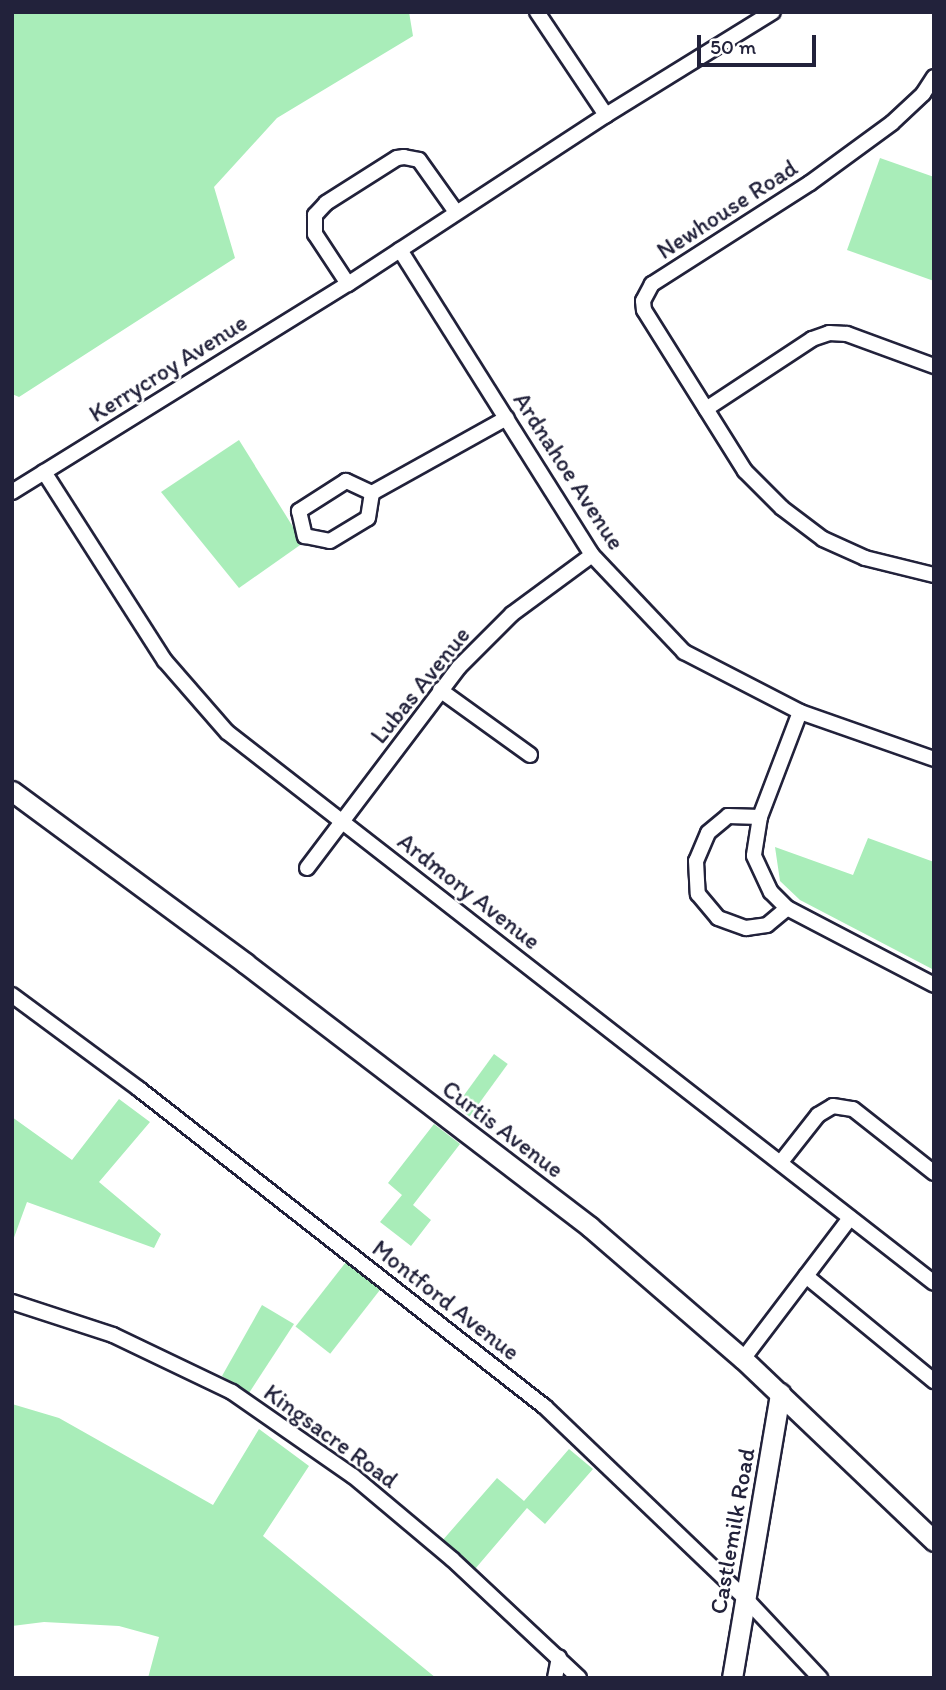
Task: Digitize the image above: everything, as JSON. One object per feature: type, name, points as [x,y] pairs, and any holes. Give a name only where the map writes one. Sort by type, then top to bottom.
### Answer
[{"type":"street","points":[[537,12],[606,115]]},
{"type":"street","name":"Kerrycroy Avenue","points":[[12,492],[348,284],[753,17],[773,12]]},
{"type":"street","name":"Newhouse Road","points":[[934,77],[923,94],[892,123],[810,183],[652,284],[646,292],[644,310],[746,471],[782,508],[823,539],[864,558],[934,575]]},
{"type":"street","points":[[348,284],[315,234],[315,215],[326,203],[397,158],[404,157],[419,160],[456,212]]},
{"type":"street","name":"Ardnahoe Avenue","points":[[400,250],[592,555],[684,652],[800,712],[934,759]]},
{"type":"street","points":[[706,409],[812,339],[829,333],[847,334],[934,366]]},
{"type":"street","points":[[373,493],[346,481],[334,488],[299,511],[305,536],[330,541],[368,518],[373,493],[507,418]]},
{"type":"street","name":"Ardmory Avenue","points":[[44,472],[165,661],[227,732],[850,1218],[932,1278]]},
{"type":"street","name":"Lubas Avenue","points":[[307,869],[440,690],[512,614],[592,555]]},
{"type":"street","points":[[440,690],[530,755]]},
{"type":"street","points":[[800,712],[760,817],[754,856],[771,891],[787,908],[934,985]]},
{"type":"street","name":"Curtis Avenue","points":[[12,791],[245,963],[590,1227],[743,1359],[934,1541]]},
{"type":"street","points":[[760,817],[728,816],[708,833],[696,861],[698,894],[718,918],[746,928],[767,925],[787,908]]},
{"type":"street","name":"Montford Avenue","points":[[12,995],[139,1089],[545,1407],[745,1598],[820,1678]]},
{"type":"street","points":[[781,1162],[818,1115],[833,1105],[853,1109],[934,1173]]},
{"type":"street","points":[[743,1359],[850,1218]]},
{"type":"street","points":[[806,1276],[934,1381]]},
{"type":"street","name":"Kingsacre Road","points":[[12,1302],[113,1335],[232,1392],[353,1476],[452,1559],[579,1678]]},
{"type":"street","name":"Castlemilk Road","points":[[732,1678],[780,1393]]},
{"type":"street","points":[[555,1678],[559,1657]]},
{"type":"green space","points":[[12,12],[409,12],[413,36],[277,118],[214,187],[235,258],[19,397],[12,394]]},
{"type":"green space","points":[[880,158],[934,177],[934,281],[847,250]]},
{"type":"green space","points":[[239,440],[303,543],[239,588],[161,492]]},
{"type":"green space","points":[[868,838],[934,862],[934,970],[800,900],[780,881],[775,847],[853,875]]},
{"type":"green space","points":[[494,1054],[508,1064],[470,1117],[456,1107]]},
{"type":"green space","points":[[119,1099],[150,1122],[99,1182],[161,1234],[154,1248],[27,1202],[12,1243],[12,1117],[72,1160]]},
{"type":"green space","points":[[434,1124],[460,1144],[413,1205],[431,1220],[411,1246],[380,1222],[402,1195],[388,1183]]},
{"type":"green space","points":[[346,1262],[381,1289],[330,1354],[296,1327]]},
{"type":"green space","points":[[262,1305],[294,1324],[249,1393],[222,1376]]},
{"type":"green space","points":[[12,1404],[59,1418],[213,1505],[259,1429],[309,1466],[263,1536],[436,1678],[148,1678],[159,1637],[119,1626],[44,1622],[12,1626]]},
{"type":"green space","points":[[569,1449],[593,1469],[545,1524],[527,1508],[475,1569],[442,1541],[497,1478],[524,1501]]}]
